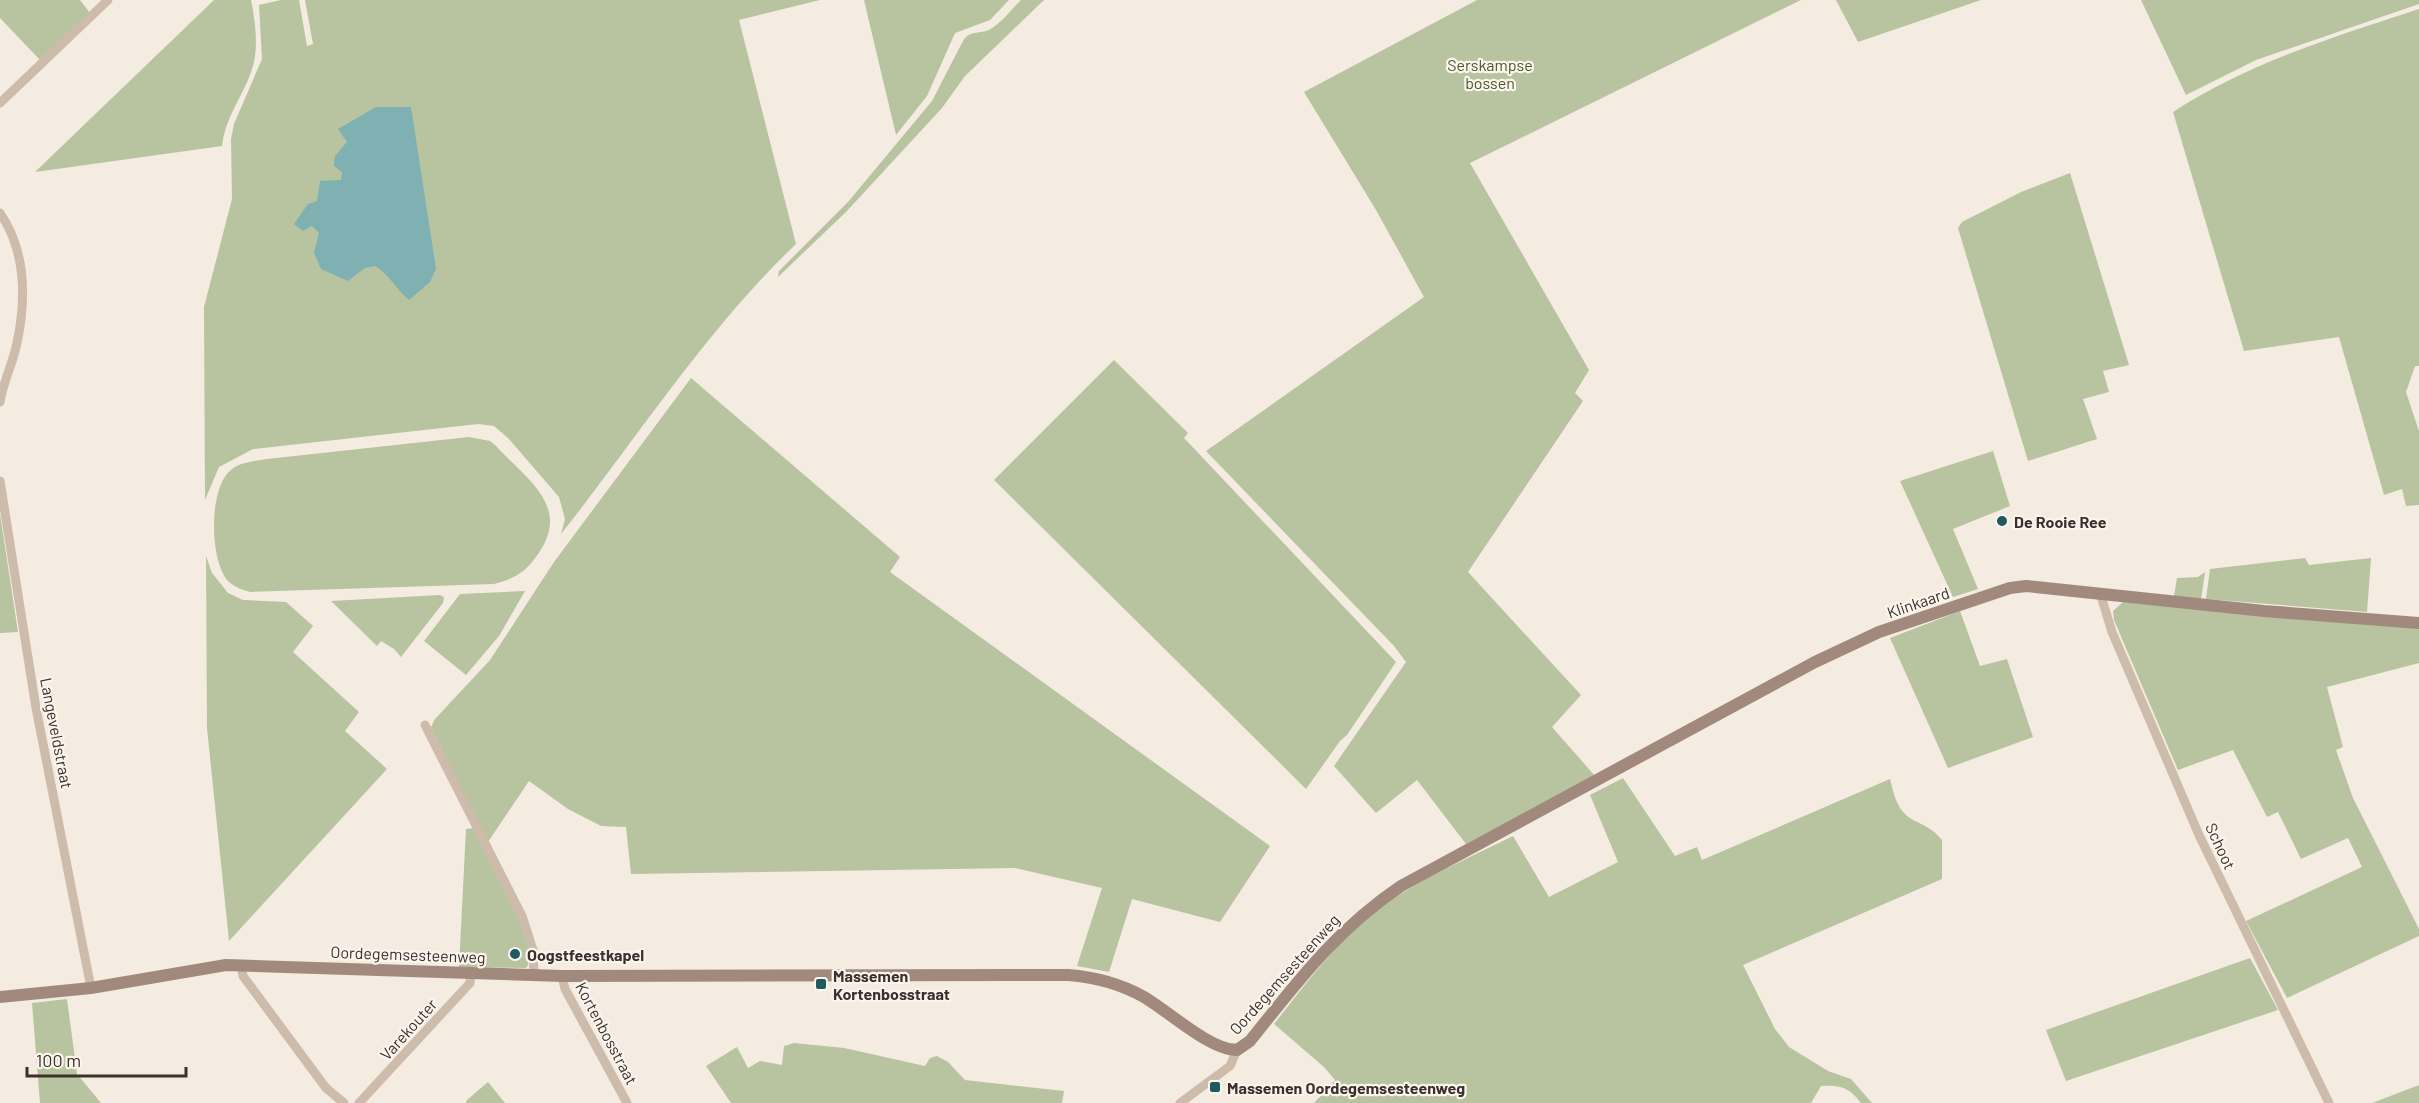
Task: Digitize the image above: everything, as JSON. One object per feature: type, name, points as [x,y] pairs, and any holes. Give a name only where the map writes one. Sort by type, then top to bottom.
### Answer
[{"type":"street","points":[[0,103],[108,0]]},
{"type":"street","points":[[0,213],[13,233],[19,253],[22,299],[17,344],[0,402]]},
{"type":"street","name":"Langeveldstraat","points":[[0,481],[36,708],[91,988]]},
{"type":"street","name":"Klinkaard","points":[[1476,846],[1815,662],[1879,632],[2010,588],[2039,585],[2101,596],[2419,623]]},
{"type":"street","name":"Schoot","points":[[2101,596],[2112,632],[2199,836],[2329,1103]]},
{"type":"street","points":[[425,725],[429,737],[522,916],[533,950],[534,975]]},
{"type":"street","name":"Oordegemsesteenweg","points":[[0,997],[91,988],[190,970],[241,965],[562,976],[873,974],[1084,976],[1141,996],[1219,1046],[1237,1050],[1250,1041],[1340,933],[1366,909],[1401,886],[1476,846]]},
{"type":"street","points":[[241,965],[243,976],[326,1088],[344,1103]]},
{"type":"street","name":"Varekouter","points":[[359,1103],[470,983],[471,972]]},
{"type":"street","name":"Kortenbosstraat","points":[[562,976],[565,989],[627,1103]]},
{"type":"street","points":[[1180,1103],[1230,1066],[1237,1050]]},
{"type":"green space","points":[[0,0],[80,0],[90,13],[40,60],[0,18]]},
{"type":"green space","points":[[214,0],[251,0],[256,31],[256,47],[251,73],[228,123],[222,146],[35,172]]},
{"type":"green space","points":[[281,0],[299,0],[307,46],[313,44],[305,0],[820,0],[739,20],[796,244],[763,277],[702,348],[561,534],[565,519],[559,497],[508,438],[494,426],[478,424],[253,449],[219,467],[205,500],[204,307],[232,199],[231,139],[234,124],[262,59],[259,5]]},
{"type":"green space","points":[[864,0],[1009,0],[990,20],[955,33],[927,96],[896,135]]},
{"type":"green space","points":[[1021,0],[1044,0],[965,76],[942,108],[846,212],[778,277],[779,271],[848,202],[932,101],[964,39],[970,34],[994,27]]},
{"type":"green space","name":"Serskampse bossen","points":[[1477,0],[1801,0],[1470,163],[1589,370],[1575,393],[1583,401],[1468,572],[1581,695],[1552,727],[1595,776],[1466,844],[1417,780],[1376,813],[1334,766],[1406,662],[1394,646],[1206,451],[1424,297],[1376,210],[1304,92]]},
{"type":"green space","points":[[1836,0],[1981,0],[1858,42]]},
{"type":"green space","points":[[2141,0],[2419,0],[2419,4],[2256,60],[2186,95]]},
{"type":"green space","points":[[2419,9],[2419,366],[2415,366],[2406,392],[2419,431],[2419,505],[2406,506],[2402,489],[2384,495],[2339,337],[2244,351],[2173,112],[2261,65]]},
{"type":"green space","points":[[2070,173],[2129,365],[2103,371],[2109,392],[2083,399],[2097,439],[2028,461],[1958,228],[1962,222],[2021,192]]},
{"type":"green space","points":[[1114,360],[1188,433],[1184,438],[1396,662],[1347,735],[1340,741],[1306,789],[994,480]]},
{"type":"green space","points":[[691,378],[900,557],[890,572],[1270,846],[1220,922],[1132,899],[1109,972],[1077,966],[1102,888],[1015,868],[631,874],[626,827],[601,826],[568,809],[529,781],[488,842],[431,727],[435,719],[490,660],[554,562]]},
{"type":"green space","points":[[469,437],[490,441],[495,445],[531,482],[548,507],[550,522],[547,537],[538,554],[524,570],[514,577],[494,584],[250,592],[231,584],[222,572],[215,542],[215,507],[224,478],[232,469],[249,462],[267,459]]},
{"type":"green space","points":[[1993,451],[2010,506],[1953,529],[1978,589],[1953,597],[1900,481]]},
{"type":"green space","points":[[0,514],[18,632],[0,633]]},
{"type":"green space","points":[[206,556],[212,573],[228,593],[243,600],[286,602],[313,626],[293,652],[359,712],[345,731],[387,769],[229,941],[207,728]]},
{"type":"green space","points":[[2305,558],[2309,565],[2371,558],[2367,612],[2206,599],[2210,569]]},
{"type":"green space","points":[[2205,572],[2201,600],[2174,596],[2177,578],[2198,577]]},
{"type":"green space","points":[[525,591],[499,636],[466,675],[424,641],[460,594]]},
{"type":"green space","points":[[440,595],[444,597],[443,603],[401,657],[394,649],[381,641],[377,646],[331,601]]},
{"type":"green space","points":[[2123,602],[2419,627],[2419,663],[2327,687],[2343,747],[2336,750],[2353,798],[2419,929],[2419,936],[2287,998],[2246,921],[2362,867],[2348,838],[2301,859],[2278,812],[2267,817],[2233,750],[2178,770],[2114,620],[2113,611]]},
{"type":"green space","points":[[1960,611],[1980,666],[2007,659],[2033,737],[1948,768],[1890,638]]},
{"type":"green space","points":[[1623,778],[1675,856],[1697,847],[1702,860],[1890,779],[1895,798],[1906,815],[1933,831],[1942,840],[1942,879],[1743,965],[1775,1029],[1789,1047],[1828,1071],[1851,1079],[1872,1103],[1861,1103],[1848,1090],[1839,1087],[1821,1086],[1811,1103],[1314,1103],[1335,1080],[1324,1067],[1274,1024],[1334,950],[1361,923],[1408,889],[1513,836],[1549,897],[1618,862],[1590,795]]},
{"type":"green space","points":[[475,828],[520,922],[527,942],[529,958],[526,968],[459,967],[466,829]]},
{"type":"green space","points":[[2250,958],[2278,1010],[2066,1081],[2046,1030]]},
{"type":"green space","points":[[67,999],[77,1074],[101,1103],[40,1103],[32,1003]]},
{"type":"green space","points":[[794,1043],[844,1048],[925,1066],[930,1058],[937,1056],[948,1062],[965,1080],[1064,1091],[1062,1103],[731,1103],[706,1066],[737,1047],[748,1068],[760,1061],[782,1065],[784,1046]]},
{"type":"green space","points":[[488,1082],[505,1103],[466,1103],[467,1100]]},
{"type":"green space","points":[[2419,1085],[2419,1103],[2372,1103]]},
{"type":"water","points":[[376,107],[411,107],[436,269],[430,282],[409,300],[375,266],[365,268],[348,281],[321,269],[314,253],[319,233],[312,226],[303,231],[294,224],[308,204],[317,201],[320,181],[341,180],[342,172],[334,166],[335,156],[347,142],[338,129]]},
{"type":"place","name":"De Rooie Ree","points":[[2002,521]]},
{"type":"place","name":"Oogstfeestkapel","points":[[515,954]]},
{"type":"place","name":"Massemen Kortenbosstraat","points":[[821,984]]},
{"type":"place","name":"Massemen Oordegemsesteenweg","points":[[1215,1087]]}]
